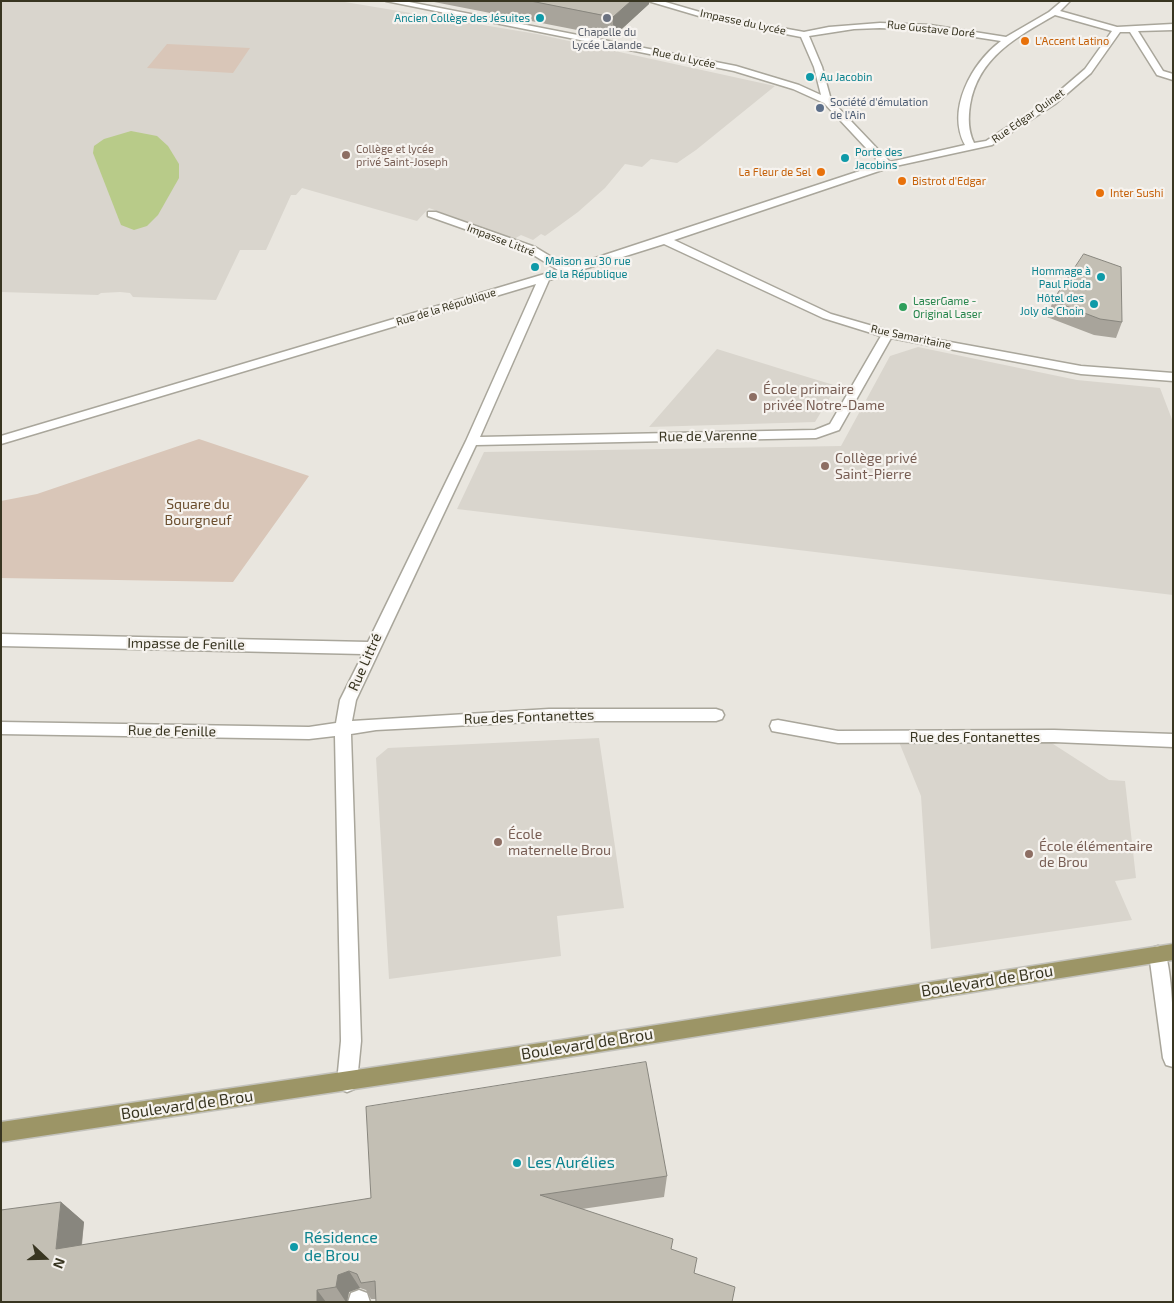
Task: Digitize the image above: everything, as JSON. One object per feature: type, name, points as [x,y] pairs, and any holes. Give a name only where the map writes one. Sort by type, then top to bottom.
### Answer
[{"type":"main road","name":"Boulevard de Brou","points":[[1,1132],[347,1082],[1165,953]]},
{"type":"street","name":"Rue du Lycée","points":[[390,1],[736,69],[796,87],[827,101]]},
{"type":"street","name":"Impasse du Lycée","points":[[652,1],[709,17],[804,35]]},
{"type":"street","points":[[972,148],[964,130],[966,100],[975,77],[987,56],[1006,38],[1054,12],[1066,1]]},
{"type":"street","points":[[1054,12],[1117,30],[1173,27]]},
{"type":"street","name":"Rue Gustave Doré","points":[[804,35],[825,29],[890,24],[1006,38]]},
{"type":"street","points":[[1132,29],[1160,73],[1173,77]]},
{"type":"street","name":"Rue Edgar Quinet","points":[[888,165],[972,148],[1003,136],[1052,102],[1088,71],[1117,30]]},
{"type":"street","points":[[804,35],[818,67],[827,101],[888,165]]},
{"type":"street","name":"Rue de la République","points":[[1,440],[567,271],[888,165]]},
{"type":"street","name":"Impasse Littré","points":[[432,214],[531,249],[567,271]]},
{"type":"street","name":"Rue Samaritaine","points":[[665,240],[827,316],[888,334],[1081,370],[1173,377]]},
{"type":"street","name":"Rue Littré","points":[[347,1082],[350,1041],[343,728],[348,700],[371,648],[472,442],[544,278]]},
{"type":"street","name":"Rue de Varenne","points":[[472,442],[816,434],[835,427],[888,334]]},
{"type":"street","name":"Impasse de Fenille","points":[[1,640],[371,648]]},
{"type":"street","name":"Rue des Fontanettes","points":[[343,728],[376,724],[548,715],[716,715]]},
{"type":"street","name":"Rue des Fontanettes","points":[[778,726],[838,737],[1054,736],[1173,741]]},
{"type":"street","name":"Rue de Fenille","points":[[1,728],[309,733],[343,728]]},
{"type":"street","points":[[1165,953],[1173,1058]]},
{"type":"shaded area","name":"Collège et lycée privé Saint-Joseph","points":[[1,1],[339,1],[537,34],[775,86],[696,150],[677,163],[651,159],[642,167],[625,164],[605,188],[578,212],[545,236],[541,234],[533,240],[521,235],[514,239],[429,208],[417,221],[302,188],[296,195],[291,195],[266,250],[240,250],[216,300],[133,297],[130,293],[120,292],[101,293],[98,295],[1,292]]},
{"type":"shaded area","points":[[131,131],[157,136],[168,146],[179,164],[179,178],[158,215],[147,226],[134,230],[121,225],[93,153],[94,146],[104,139]]},
{"type":"shaded area","name":"Collège privé Saint-Pierre","points":[[918,347],[1077,380],[1160,388],[1173,422],[1173,595],[457,509],[484,452],[841,446],[890,356]]},
{"type":"shaded area","name":"École primaire privée Notre-Dame","points":[[717,349],[837,386],[815,422],[649,427]]},
{"type":"shaded area","name":"École maternelle Brou","points":[[599,738],[624,908],[557,916],[561,956],[389,979],[376,758],[388,748]]},
{"type":"shaded area","name":"École élémentaire de Brou","points":[[899,742],[1050,742],[1109,780],[1125,781],[1136,878],[1115,881],[1132,920],[931,949],[921,796]]},
{"type":"green space","points":[[167,44],[250,48],[233,73],[147,68]]},
{"type":"green space","name":"Square du Bourgneuf","points":[[199,439],[309,476],[233,582],[1,578],[1,501],[37,494]]},
{"type":"building","points":[[531,1],[631,1],[613,17]]},
{"type":"building","points":[[1084,254],[1121,267],[1122,322],[1100,319],[1053,301]]},
{"type":"building","points":[[646,1062],[667,1176],[540,1195],[673,1239],[671,1249],[697,1258],[694,1273],[735,1287],[732,1302],[376,1302],[375,1281],[361,1283],[357,1274],[349,1271],[338,1275],[336,1287],[317,1290],[317,1302],[1,1302],[1,1210],[61,1202],[56,1249],[371,1198],[366,1107]]},
{"type":"place","name":"Ancien Collège des Jésuites","points":[[540,18]]},
{"type":"place","name":"Chapelle du Lycée Lalande","points":[[607,18]]},
{"type":"place","name":"L'Accent Latino","points":[[1025,41]]},
{"type":"place","name":"Au Jacobin","points":[[810,77]]},
{"type":"place","name":"Société d'émulation de l'Ain","points":[[820,108]]},
{"type":"place","name":"Collège et lycée privé Saint-Joseph","points":[[346,155]]},
{"type":"place","name":"Porte des Jacobins","points":[[845,158]]},
{"type":"place","name":"La Fleur de Sel","points":[[821,172]]},
{"type":"place","name":"Bistrot d'Edgar","points":[[902,181]]},
{"type":"place","name":"Inter Sushi","points":[[1100,193]]},
{"type":"place","name":"Maison au 30 rue de la République","points":[[535,267]]},
{"type":"place","name":"Hommage à Paul Pioda","points":[[1101,277]]},
{"type":"place","name":"Hôtel des Joly de Choin","points":[[1094,304]]},
{"type":"place","name":"LaserGame - Original Laser","points":[[903,307]]},
{"type":"place","name":"École primaire privée Notre-Dame","points":[[753,397]]},
{"type":"place","name":"Collège privé Saint-Pierre","points":[[825,466]]},
{"type":"place","name":"École maternelle Brou","points":[[498,842]]},
{"type":"place","name":"École élémentaire de Brou","points":[[1029,854]]},
{"type":"place","name":"Les Aurélies","points":[[517,1163]]},
{"type":"place","name":"Résidence de Brou","points":[[294,1247]]}]
